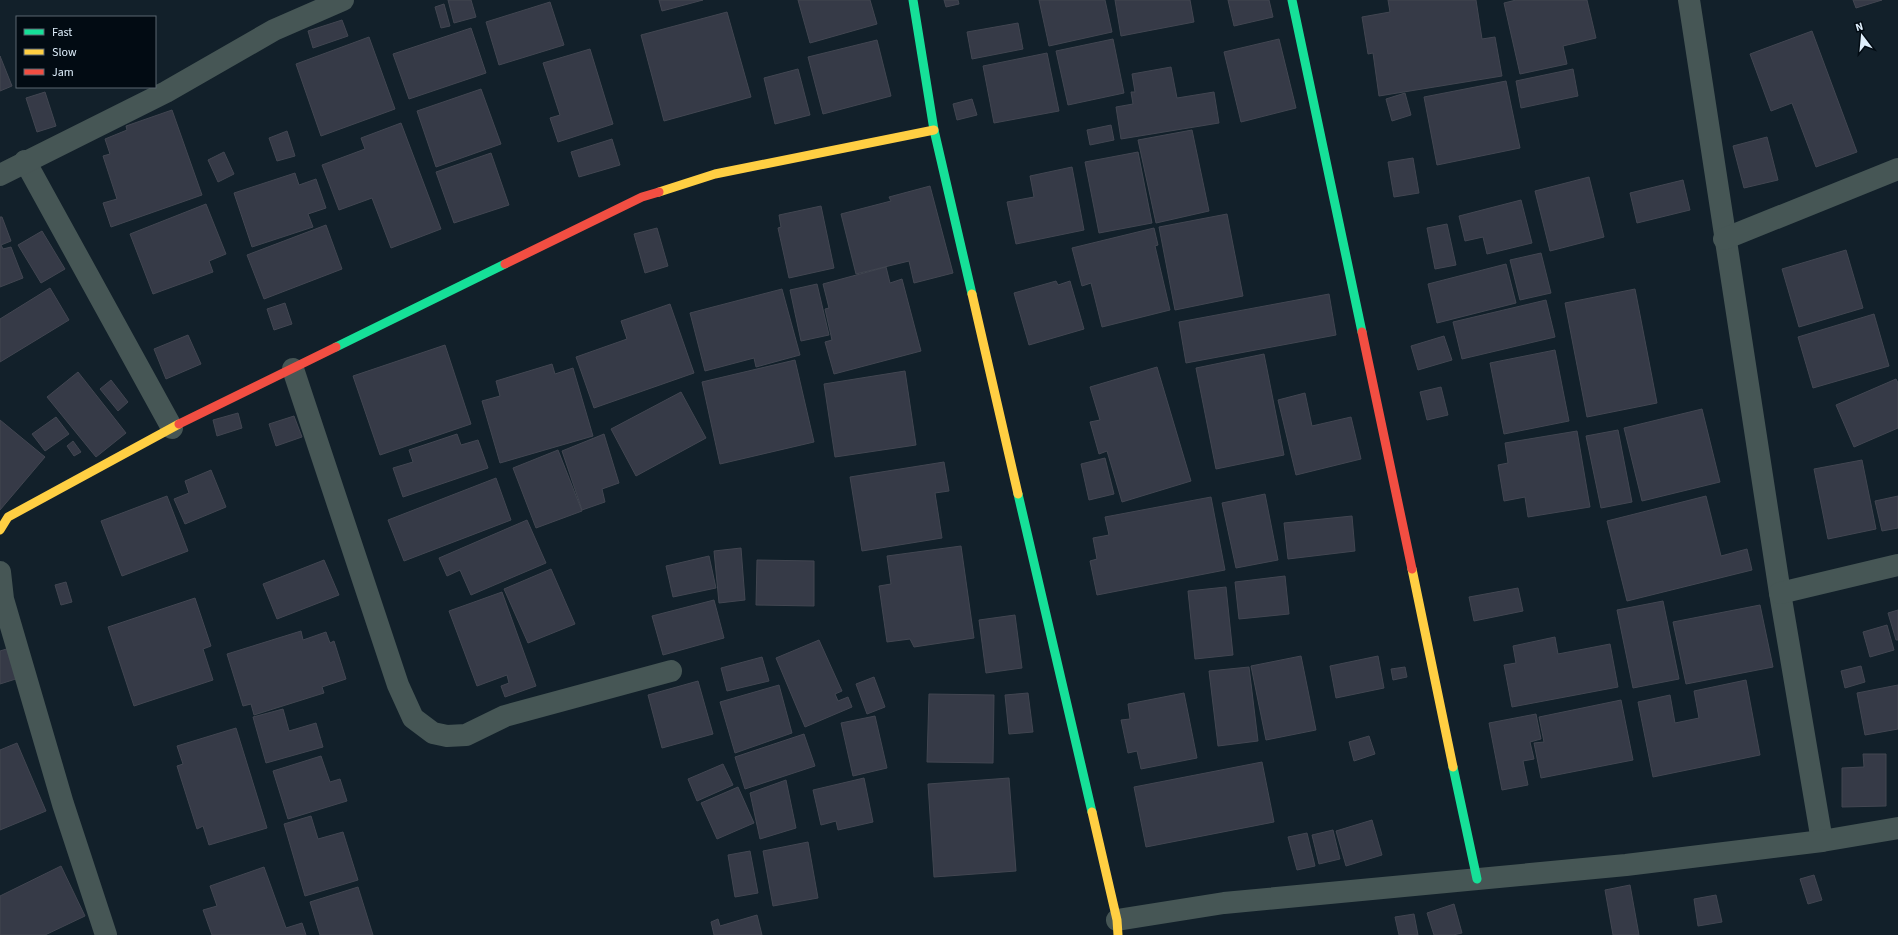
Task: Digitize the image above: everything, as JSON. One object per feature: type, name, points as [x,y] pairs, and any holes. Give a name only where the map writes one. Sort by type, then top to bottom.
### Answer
[{"type":"street","points":[[0,175],[25,161],[166,92],[274,30],[343,0]]},
{"type":"street","points":[[913,0],[934,130],[1118,928],[1224,903],[1626,865],[1822,841],[1898,828]]},
{"type":"street","points":[[1292,0],[1477,879]]},
{"type":"street","points":[[1689,0],[1724,239],[1780,593],[1822,841]]},
{"type":"street","points":[[0,530],[8,517],[172,428],[642,197],[715,174],[934,130]]},
{"type":"street","points":[[25,161],[172,428]]},
{"type":"street","points":[[1724,239],[1898,169]]},
{"type":"street","points":[[293,369],[398,685],[413,718],[433,733],[446,736],[466,734],[505,716],[671,671]]},
{"type":"street","points":[[1780,593],[1898,565]]},
{"type":"street","points":[[0,572],[2,600],[63,804],[106,935]]},
{"type":"building","points":[[448,0],[471,0],[476,17],[454,23]]},
{"type":"building","points":[[659,0],[703,0],[662,11]]},
{"type":"building","points":[[798,0],[870,0],[877,24],[810,43]]},
{"type":"building","points":[[944,0],[958,0],[959,4],[946,7]]},
{"type":"building","points":[[1039,0],[1105,0],[1112,32],[1049,46]]},
{"type":"building","points":[[1115,0],[1190,0],[1194,22],[1121,36]]},
{"type":"building","points":[[1228,0],[1269,0],[1273,17],[1234,26]]},
{"type":"building","points":[[1388,0],[1476,0],[1482,39],[1495,37],[1502,76],[1379,96],[1373,53],[1368,54],[1362,17],[1390,12]]},
{"type":"building","points":[[1516,0],[1587,0],[1596,38],[1563,46],[1567,64],[1520,74],[1504,3]]},
{"type":"building","points":[[1853,0],[1882,0],[1856,8]]},
{"type":"building","points":[[550,2],[564,45],[499,65],[486,22]]},
{"type":"building","points":[[444,4],[450,26],[441,28],[435,7]]},
{"type":"building","points":[[727,12],[751,97],[664,121],[641,35]]},
{"type":"building","points":[[342,20],[348,36],[313,48],[308,31]]},
{"type":"building","points":[[1018,23],[1023,49],[972,59],[967,32]]},
{"type":"building","points":[[471,28],[486,73],[409,99],[393,54]]},
{"type":"building","points":[[1812,31],[1857,152],[1816,167],[1792,103],[1771,111],[1750,54]]},
{"type":"building","points":[[369,37],[395,109],[321,136],[296,64]]},
{"type":"building","points":[[1113,39],[1124,93],[1068,105],[1056,51]]},
{"type":"building","points":[[1279,39],[1296,108],[1241,122],[1224,52]]},
{"type":"building","points":[[877,40],[891,96],[823,114],[808,57]]},
{"type":"building","points":[[590,49],[613,124],[558,142],[550,118],[560,115],[543,63]]},
{"type":"building","points":[[1047,53],[1059,111],[994,123],[983,66]]},
{"type":"building","points":[[0,56],[12,86],[0,91]]},
{"type":"building","points":[[1171,67],[1177,98],[1214,92],[1219,123],[1121,139],[1116,107],[1133,104],[1131,92],[1135,92],[1132,74]]},
{"type":"building","points":[[798,69],[810,115],[775,124],[764,78]]},
{"type":"building","points":[[1573,69],[1578,96],[1521,108],[1516,81]]},
{"type":"building","points":[[1506,81],[1520,148],[1437,165],[1424,97]]},
{"type":"building","points":[[481,89],[501,144],[436,167],[417,111]]},
{"type":"building","points":[[45,92],[56,126],[37,132],[26,98]]},
{"type":"building","points":[[1405,93],[1411,115],[1392,121],[1386,99]]},
{"type":"building","points":[[972,99],[977,115],[957,120],[953,104]]},
{"type":"building","points":[[172,110],[202,195],[111,227],[103,203],[117,199],[103,156],[110,154],[105,139],[127,130],[126,126]]},
{"type":"building","points":[[401,123],[441,229],[391,248],[372,198],[339,210],[322,165],[365,149],[361,138]]},
{"type":"building","points":[[1111,125],[1114,140],[1090,145],[1087,130]]},
{"type":"building","points":[[1192,130],[1209,211],[1156,223],[1138,140]]},
{"type":"building","points":[[287,131],[295,156],[277,161],[269,138]]},
{"type":"building","points":[[1767,137],[1778,180],[1744,188],[1733,146]]},
{"type":"building","points":[[612,139],[620,165],[579,177],[571,152]]},
{"type":"building","points":[[224,152],[234,174],[218,182],[208,160]]},
{"type":"building","points":[[1138,152],[1152,223],[1099,233],[1085,162]]},
{"type":"building","points":[[491,153],[509,205],[454,223],[436,172]]},
{"type":"building","points":[[1413,158],[1419,193],[1394,197],[1388,162]]},
{"type":"building","points":[[1072,167],[1084,230],[1016,244],[1007,202],[1034,197],[1030,176]]},
{"type":"building","points":[[295,173],[299,185],[316,179],[326,208],[308,214],[313,227],[252,247],[234,193]]},
{"type":"building","points":[[1589,177],[1604,237],[1550,251],[1535,191]]},
{"type":"building","points":[[1683,180],[1690,210],[1637,223],[1630,193]]},
{"type":"building","points":[[930,186],[953,273],[914,283],[909,261],[856,274],[841,214],[891,201],[889,197]]},
{"type":"building","points":[[1521,200],[1532,243],[1487,254],[1483,237],[1465,241],[1459,216]]},
{"type":"building","points":[[206,204],[226,254],[209,261],[213,272],[153,294],[130,234]]},
{"type":"building","points":[[821,206],[834,268],[789,278],[778,228],[781,227],[779,215]]},
{"type":"building","points":[[1227,214],[1243,296],[1175,310],[1159,227]]},
{"type":"building","points":[[0,217],[2,217],[11,241],[1,245],[3,249],[11,247],[23,278],[0,287]]},
{"type":"building","points":[[1447,224],[1456,265],[1435,269],[1427,228]]},
{"type":"building","points":[[326,225],[342,269],[264,299],[247,255]]},
{"type":"building","points":[[657,228],[668,266],[645,273],[634,234]]},
{"type":"building","points":[[1154,228],[1158,245],[1155,246],[1170,310],[1102,327],[1091,283],[1082,286],[1072,248]]},
{"type":"building","points":[[42,231],[65,269],[41,283],[18,245]]},
{"type":"building","points":[[1846,250],[1863,308],[1799,327],[1782,269]]},
{"type":"building","points":[[1541,253],[1551,293],[1520,300],[1510,260]]},
{"type":"building","points":[[1506,264],[1516,303],[1437,323],[1428,284]]},
{"type":"building","points":[[886,267],[890,283],[902,279],[921,351],[834,374],[825,342],[832,340],[825,309],[829,308],[823,284]]},
{"type":"building","points":[[1056,281],[1058,285],[1070,281],[1084,329],[1029,345],[1014,293]]},
{"type":"building","points":[[817,284],[829,335],[801,341],[790,290]]},
{"type":"building","points":[[50,288],[69,320],[0,362],[0,319]]},
{"type":"building","points":[[782,289],[800,355],[756,367],[754,358],[705,371],[690,313]]},
{"type":"building","points":[[1635,289],[1657,403],[1587,417],[1565,303]]},
{"type":"building","points":[[1329,294],[1336,335],[1186,363],[1179,322]]},
{"type":"building","points":[[1546,300],[1555,337],[1462,359],[1453,322]]},
{"type":"building","points":[[285,303],[292,324],[274,330],[267,309]]},
{"type":"building","points":[[670,304],[694,373],[594,408],[576,357],[627,339],[621,321]]},
{"type":"building","points":[[1874,314],[1889,366],[1813,388],[1798,337]]},
{"type":"building","points":[[188,335],[201,364],[166,379],[154,349]]},
{"type":"building","points":[[1444,336],[1452,360],[1418,370],[1411,346]]},
{"type":"building","points":[[445,345],[471,424],[380,455],[353,376]]},
{"type":"building","points":[[1555,350],[1569,421],[1504,434],[1490,363]]},
{"type":"building","points":[[1264,354],[1284,455],[1216,469],[1196,368]]},
{"type":"building","points":[[795,360],[814,442],[720,464],[702,382]]},
{"type":"building","points":[[552,364],[555,374],[573,368],[593,436],[500,463],[482,401],[500,396],[496,381]]},
{"type":"building","points":[[1157,367],[1191,481],[1122,502],[1107,451],[1099,454],[1090,422],[1100,420],[1090,387]]},
{"type":"building","points":[[905,371],[916,445],[835,457],[824,384]]},
{"type":"building","points":[[78,372],[126,433],[96,457],[47,397]]},
{"type":"building","points":[[1896,379],[1898,383],[1898,428],[1854,447],[1836,405]]},
{"type":"building","points":[[111,380],[128,402],[118,411],[100,389]]},
{"type":"building","points":[[1441,387],[1448,415],[1427,420],[1420,392]]},
{"type":"building","points":[[681,392],[706,438],[636,476],[611,429]]},
{"type":"building","points":[[1305,393],[1312,426],[1351,417],[1361,459],[1296,475],[1278,400]]},
{"type":"building","points":[[1702,409],[1720,482],[1642,501],[1624,428]]},
{"type":"building","points":[[238,413],[242,428],[217,436],[213,420]]},
{"type":"building","points":[[294,416],[302,437],[276,446],[269,424]]},
{"type":"building","points":[[56,417],[69,434],[45,451],[32,434]]},
{"type":"building","points":[[0,420],[45,457],[0,510]]},
{"type":"building","points":[[1618,430],[1632,502],[1601,508],[1586,436]]},
{"type":"building","points":[[1577,431],[1590,507],[1528,517],[1525,497],[1504,501],[1498,465],[1508,463],[1505,443]]},
{"type":"building","points":[[457,434],[461,445],[478,440],[488,468],[403,497],[393,468],[413,462],[409,450]]},
{"type":"building","points":[[604,434],[619,483],[602,489],[605,502],[582,510],[562,451]]},
{"type":"building","points":[[73,441],[81,452],[74,456],[67,446]]},
{"type":"building","points":[[558,450],[582,511],[536,528],[513,468]]},
{"type":"building","points":[[1105,458],[1114,494],[1089,500],[1081,464]]},
{"type":"building","points":[[1862,460],[1876,529],[1828,539],[1814,469]]},
{"type":"building","points":[[944,462],[949,491],[935,493],[942,538],[862,551],[850,477]]},
{"type":"building","points":[[211,470],[226,507],[185,524],[174,499],[189,493],[185,481]]},
{"type":"building","points":[[496,478],[511,520],[404,561],[388,520]]},
{"type":"building","points":[[1265,494],[1278,560],[1236,568],[1222,503]]},
{"type":"building","points":[[167,496],[188,551],[122,576],[101,521]]},
{"type":"building","points":[[1706,496],[1721,556],[1747,549],[1752,570],[1627,601],[1607,521]]},
{"type":"building","points":[[1898,496],[1898,528],[1882,531],[1875,501]]},
{"type":"building","points":[[1211,497],[1225,570],[1097,595],[1090,561],[1097,559],[1093,538],[1109,535],[1105,517]]},
{"type":"building","points":[[1352,516],[1355,551],[1288,559],[1284,523]]},
{"type":"building","points":[[527,520],[546,563],[471,595],[460,570],[447,576],[439,558]]},
{"type":"building","points":[[961,546],[974,638],[914,647],[910,639],[887,642],[879,586],[891,584],[887,556]]},
{"type":"building","points":[[741,548],[745,600],[719,603],[714,551]]},
{"type":"building","points":[[709,556],[716,588],[673,597],[666,566]]},
{"type":"building","points":[[324,560],[339,595],[277,619],[263,584]]},
{"type":"building","points":[[757,560],[814,561],[814,606],[756,605]]},
{"type":"building","points":[[551,569],[575,624],[528,643],[504,589]]},
{"type":"building","points":[[1285,576],[1289,614],[1239,619],[1235,582]]},
{"type":"building","points":[[66,582],[72,602],[61,605],[55,585]]},
{"type":"building","points":[[1226,587],[1233,655],[1195,659],[1188,591]]},
{"type":"building","points":[[1518,588],[1523,611],[1474,621],[1469,597]]},
{"type":"building","points":[[502,592],[536,686],[505,697],[501,686],[509,683],[507,675],[477,686],[449,611]]},
{"type":"building","points":[[195,598],[211,646],[203,649],[213,680],[134,706],[108,627]]},
{"type":"building","points":[[714,600],[724,638],[663,655],[652,616]]},
{"type":"building","points":[[1663,601],[1679,679],[1633,688],[1617,610]]},
{"type":"building","points":[[1760,605],[1773,667],[1686,684],[1673,622]]},
{"type":"building","points":[[1898,610],[1898,640],[1896,640],[1888,613]]},
{"type":"building","points":[[1015,615],[1022,668],[986,673],[979,620]]},
{"type":"building","points":[[1887,625],[1894,650],[1870,657],[1863,632]]},
{"type":"building","points":[[301,631],[303,640],[326,632],[330,643],[334,641],[346,679],[322,687],[324,693],[254,715],[251,704],[243,706],[227,654]]},
{"type":"building","points":[[1555,637],[1558,654],[1610,644],[1618,687],[1512,707],[1504,665],[1516,663],[1513,646]]},
{"type":"building","points":[[819,640],[842,691],[835,694],[838,701],[848,697],[852,707],[805,727],[776,658]]},
{"type":"building","points":[[13,647],[22,677],[0,684],[0,651]]},
{"type":"building","points":[[1301,656],[1316,730],[1266,740],[1251,666]]},
{"type":"building","points":[[1378,656],[1384,688],[1336,698],[1330,666]]},
{"type":"building","points":[[762,657],[769,681],[727,691],[721,668]]},
{"type":"building","points":[[1861,666],[1865,682],[1845,688],[1841,671]]},
{"type":"building","points":[[1249,667],[1258,741],[1218,746],[1209,671]]},
{"type":"building","points":[[1405,667],[1407,677],[1393,680],[1391,669]]},
{"type":"building","points":[[874,677],[885,707],[867,714],[856,684]]},
{"type":"building","points":[[1746,680],[1760,755],[1653,777],[1638,702],[1670,695],[1675,723],[1699,718],[1694,691]]},
{"type":"building","points":[[698,681],[713,734],[662,748],[648,695]]},
{"type":"building","points":[[779,685],[792,733],[735,753],[720,702]]},
{"type":"building","points":[[1898,685],[1898,729],[1865,735],[1857,693]]},
{"type":"building","points":[[1028,693],[1033,732],[1009,734],[1005,695]]},
{"type":"building","points":[[1184,693],[1197,758],[1141,769],[1137,751],[1128,753],[1121,720],[1130,719],[1128,704]]},
{"type":"building","points":[[929,694],[994,695],[993,763],[927,762]]},
{"type":"building","points":[[1621,700],[1633,760],[1541,778],[1534,743],[1544,742],[1539,717]]},
{"type":"building","points":[[283,709],[289,731],[316,723],[323,747],[266,763],[253,717]]},
{"type":"building","points":[[1536,714],[1541,739],[1530,742],[1534,759],[1523,761],[1528,785],[1502,790],[1489,723]]},
{"type":"building","points":[[875,716],[887,768],[853,776],[841,723]]},
{"type":"building","points":[[236,728],[267,828],[209,845],[203,826],[197,829],[177,766],[183,764],[177,746]]},
{"type":"building","points":[[804,734],[815,766],[745,789],[735,757]]},
{"type":"building","points":[[1369,736],[1375,754],[1354,761],[1349,742]]},
{"type":"building","points":[[17,743],[46,811],[0,830],[0,750]]},
{"type":"building","points":[[1863,754],[1886,754],[1886,806],[1842,807],[1842,768],[1864,767]]},
{"type":"building","points":[[321,756],[330,782],[340,779],[347,801],[288,819],[273,771]]},
{"type":"building","points":[[1262,762],[1274,822],[1146,847],[1134,787]]},
{"type":"building","points":[[723,764],[733,785],[697,801],[688,779]]},
{"type":"building","points":[[864,778],[873,822],[838,830],[836,821],[821,825],[813,790]]},
{"type":"building","points":[[1009,778],[1016,871],[934,877],[928,784]]},
{"type":"building","points":[[786,780],[796,828],[760,839],[750,793]]},
{"type":"building","points":[[738,787],[754,823],[717,839],[701,803]]},
{"type":"building","points":[[311,816],[318,839],[343,832],[358,880],[305,896],[284,824]]},
{"type":"building","points":[[1372,820],[1382,855],[1346,866],[1336,831]]},
{"type":"building","points":[[1333,830],[1340,859],[1319,864],[1312,835]]},
{"type":"building","points":[[1307,833],[1315,866],[1297,870],[1288,837]]},
{"type":"building","points":[[808,842],[818,898],[773,906],[763,851]]},
{"type":"building","points":[[750,851],[758,893],[735,897],[728,855]]},
{"type":"building","points":[[61,866],[85,916],[45,935],[0,935],[0,896]]},
{"type":"building","points":[[264,867],[286,928],[302,923],[306,935],[212,935],[203,910],[217,906],[210,886]]},
{"type":"building","points":[[1814,875],[1822,900],[1808,904],[1800,879]]},
{"type":"building","points":[[1630,885],[1639,935],[1613,935],[1605,890]]},
{"type":"building","points":[[358,887],[373,935],[320,935],[310,902]]},
{"type":"building","points":[[1716,895],[1722,922],[1698,926],[1694,899]]},
{"type":"building","points":[[1454,904],[1462,933],[1453,935],[1434,935],[1427,913]]},
{"type":"building","points":[[1414,914],[1418,935],[1399,935],[1395,917]]},
{"type":"building","points":[[757,915],[762,935],[714,935],[711,922],[718,919],[720,926]]},
{"type":"traffic: fast","points":[[913,0],[934,130],[972,294]]},
{"type":"traffic: fast","points":[[1292,0],[1362,332]]},
{"type":"traffic: fast","points":[[336,347],[505,264]]},
{"type":"traffic: fast","points":[[1018,494],[1092,812]]},
{"type":"traffic: fast","points":[[1453,767],[1477,879]]},
{"type":"traffic: slow","points":[[659,192],[715,174],[934,130]]},
{"type":"traffic: slow","points":[[972,294],[1018,494]]},
{"type":"traffic: slow","points":[[0,530],[8,517],[179,424]]},
{"type":"traffic: slow","points":[[1412,569],[1453,767]]},
{"type":"traffic: slow","points":[[1092,812],[1117,920],[1118,935]]},
{"type":"traffic: jam","points":[[505,264],[642,197],[659,192]]},
{"type":"traffic: jam","points":[[1362,332],[1412,569]]},
{"type":"traffic: jam","points":[[179,424],[336,347]]}]
